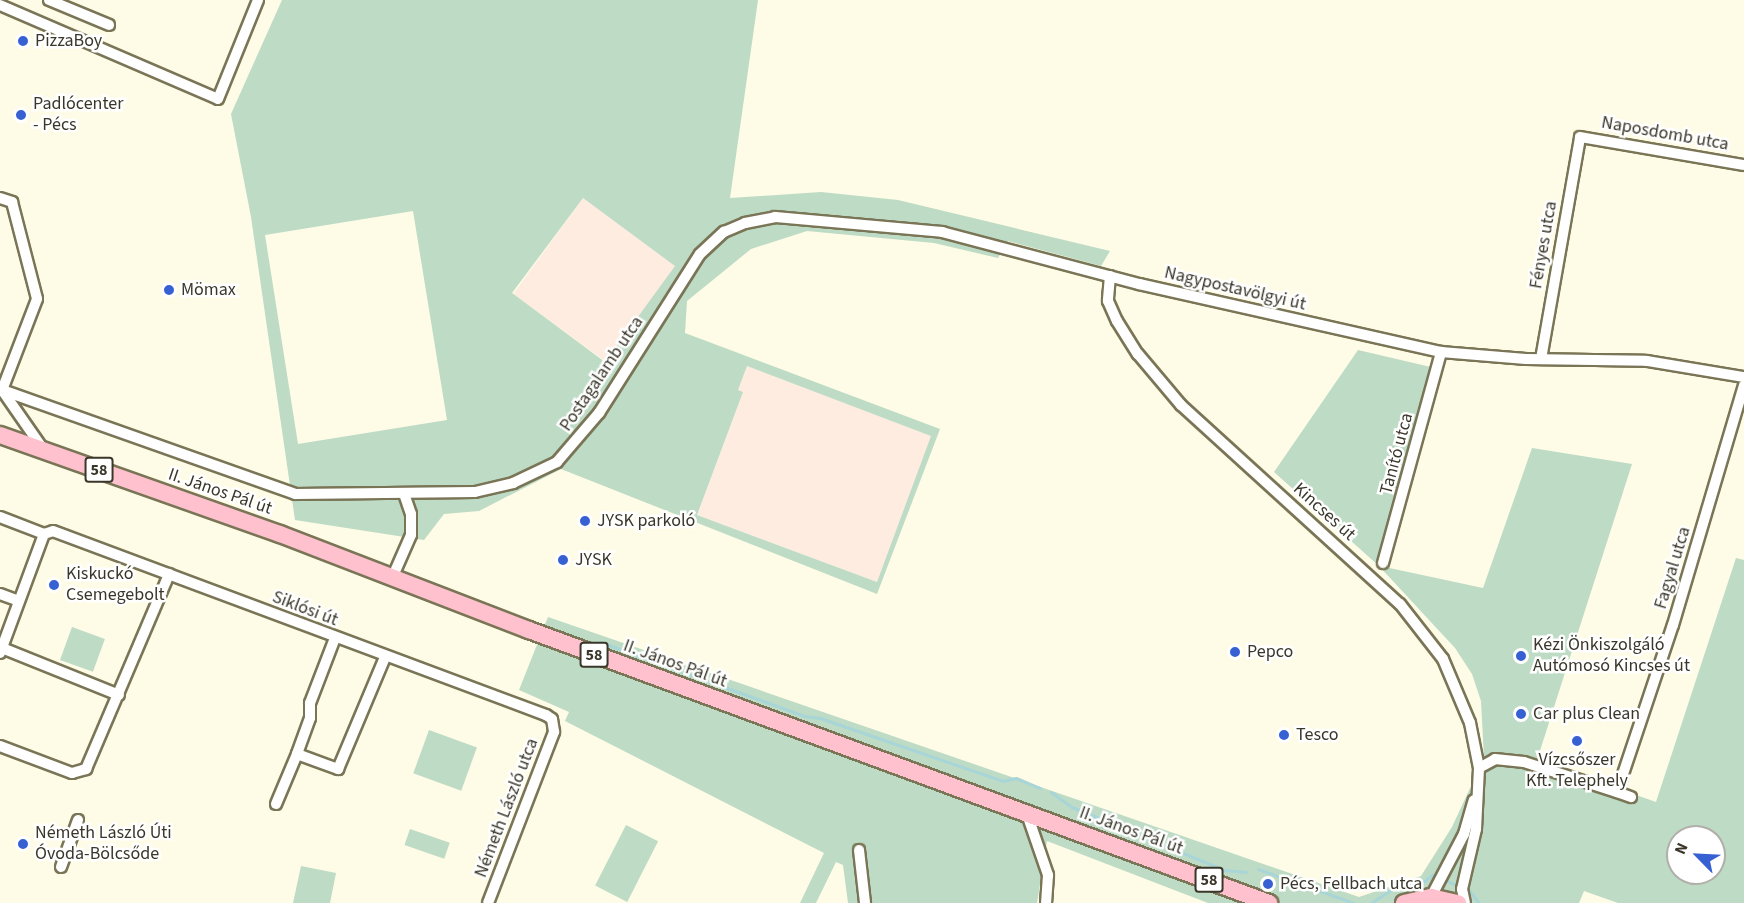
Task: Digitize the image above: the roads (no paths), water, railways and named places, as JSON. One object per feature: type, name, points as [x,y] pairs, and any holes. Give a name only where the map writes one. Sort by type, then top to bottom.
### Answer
[{"type":"main road","name":"II. János Pál út","points":[[0,435],[393,576],[540,634],[1269,903]]},
{"type":"main road","points":[[1404,903],[1431,897],[1458,903]]},
{"type":"street","points":[[49,0],[109,25]]},
{"type":"street","points":[[8,5],[218,99],[258,0]]},
{"type":"street","name":"Naposdomb utca","points":[[1580,137],[1744,165]]},
{"type":"street","name":"Fényes utca","points":[[1541,359],[1580,137]]},
{"type":"street","points":[[0,198],[12,202],[37,299],[2,390],[44,450]]},
{"type":"street","name":"Nagypostavölgyi út","points":[[724,232],[745,223],[775,217],[864,223],[942,232],[1110,276],[1441,352],[1541,359],[1647,361],[1744,377]]},
{"type":"street","name":"Postagalamb utca","points":[[2,390],[295,494],[475,492],[513,483],[557,462],[599,412],[689,268],[724,232]]},
{"type":"street","name":"Kincses út","points":[[1110,276],[1108,301],[1117,321],[1138,354],[1182,405],[1400,604],[1430,640],[1456,683],[1470,723],[1479,768],[1476,794]]},
{"type":"street","name":"Tanító utca","points":[[1383,563],[1441,352]]},
{"type":"street","name":"Fagyal utca","points":[[1617,792],[1673,625],[1744,385]]},
{"type":"street","points":[[393,576],[411,535],[411,514],[404,494]]},
{"type":"street","name":"Siklósi út","points":[[0,517],[44,536],[53,531],[169,574],[385,657],[546,715],[554,724]]},
{"type":"street","points":[[44,536],[1,650],[119,695]]},
{"type":"street","points":[[0,746],[72,773],[82,771],[93,758],[169,574]]},
{"type":"street","points":[[0,594],[19,601]]},
{"type":"street","points":[[276,804],[310,718],[310,704],[335,638]]},
{"type":"street","points":[[297,754],[338,769],[385,657]]},
{"type":"street","name":"Németh László utca","points":[[488,903],[554,724]]},
{"type":"street","points":[[1479,768],[1496,759],[1524,762],[1631,797]]},
{"type":"street","points":[[1431,897],[1464,834],[1476,794]]},
{"type":"street","points":[[1465,903],[1462,889],[1476,829],[1476,794]]},
{"type":"street","points":[[1026,814],[1048,875],[1046,903]]},
{"type":"street","points":[[61,867],[78,820]]},
{"type":"street","points":[[859,850],[865,903]]},
{"type":"waterway","points":[[600,642],[804,716],[820,718],[1003,781],[1016,778],[1040,788]]},
{"type":"waterway","points":[[1051,792],[1072,807],[1224,870],[1246,872]]},
{"type":"waterway","points":[[1258,869],[1354,903]]},
{"type":"waterway","points":[[1371,903],[1395,887],[1422,883],[1432,875],[1435,876]]},
{"type":"waterway","points":[[1447,881],[1457,885]]},
{"type":"waterway","points":[[1468,889],[1479,903]]},
{"type":"place","name":"PizzaBoy","points":[[23,41]]},
{"type":"place","name":"Padlócenter - Pécs","points":[[21,115]]},
{"type":"place","name":"Mömax","points":[[169,290]]},
{"type":"place","name":"JYSK parkoló","points":[[585,521]]},
{"type":"place","name":"JYSK","points":[[563,560]]},
{"type":"place","name":"Kiskuckó Csemegebolt","points":[[54,585]]},
{"type":"place","name":"Pepco","points":[[1235,652]]},
{"type":"place","name":"Kézi Önkiszolgáló Autómosó Kincses út","points":[[1521,656]]},
{"type":"place","name":"Car plus Clean","points":[[1521,714]]},
{"type":"place","name":"Tesco","points":[[1284,735]]},
{"type":"place","name":"Vízcsőszer Kft. Telephely","points":[[1577,741]]},
{"type":"place","name":"Németh László Úti Óvoda-Bölcsőde","points":[[23,844]]},
{"type":"place","name":"Pécs, Fellbach utca","points":[[1268,884]]}]
